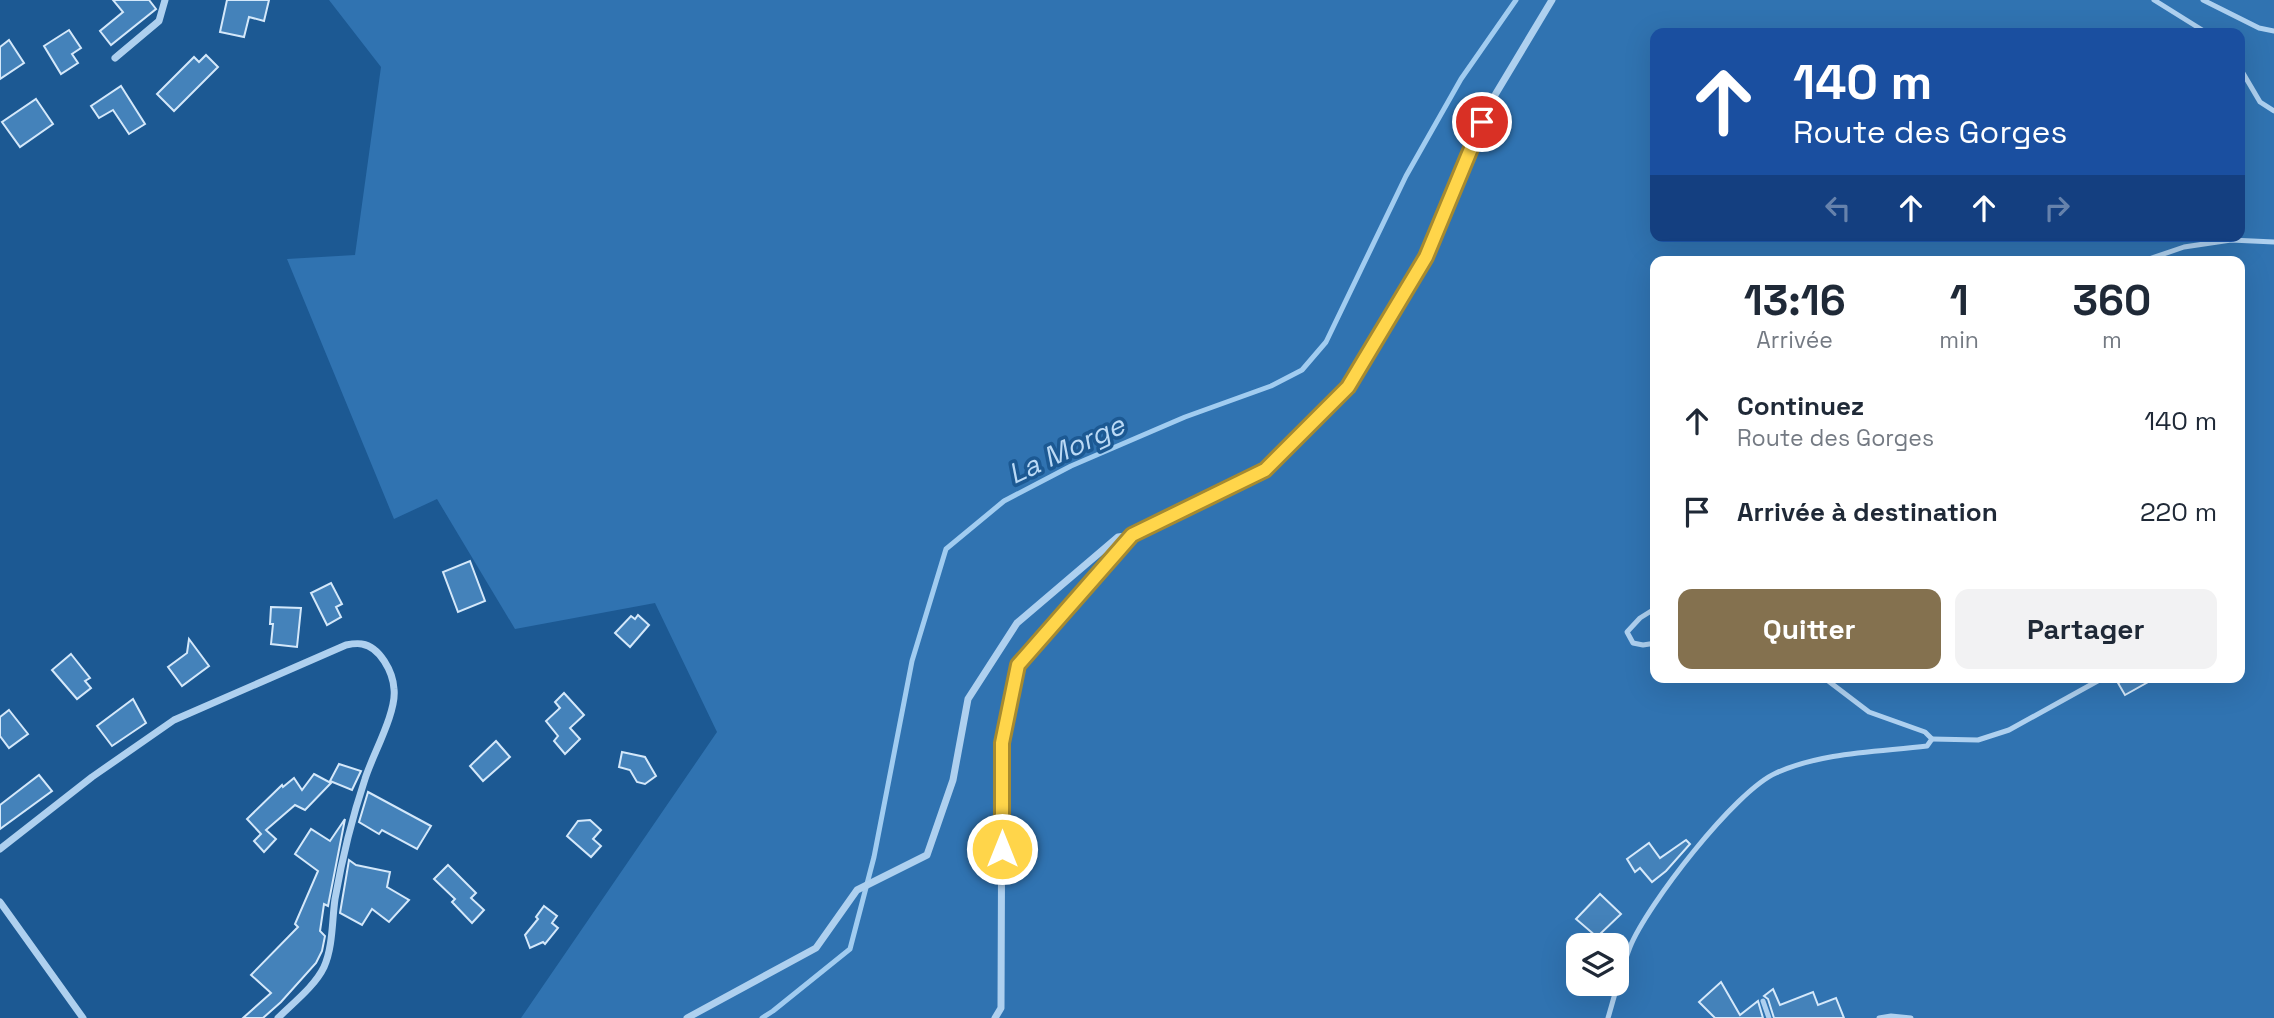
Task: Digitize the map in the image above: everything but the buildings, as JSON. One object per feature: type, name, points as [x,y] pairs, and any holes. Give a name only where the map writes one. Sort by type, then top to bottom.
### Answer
[{"type":"street","points":[[115,58],[159,21],[165,0]]},
{"type":"street","points":[[687,1018],[816,948],[858,890],[927,855],[953,780],[968,699],[1017,623],[1118,537],[1132,535],[1265,470],[1348,387],[1426,257],[1492,100],[1552,0]]},
{"type":"street","points":[[995,1018],[1001,1007],[1002,743],[1018,665],[1132,535]]},
{"type":"street","points":[[0,849],[92,777],[174,720],[346,645],[363,643],[374,650],[387,666],[393,679],[395,692],[391,712],[365,777],[354,816],[336,892],[327,957],[317,979],[278,1018]]},
{"type":"street","points":[[0,902],[83,1018]]},
{"type":"lane","points":[[2154,0],[2199,28]]},
{"type":"lane","points":[[2203,0],[2259,29],[2274,31]]},
{"type":"lane","points":[[2245,76],[2260,102],[2274,111]]},
{"type":"lane","points":[[2245,241],[2274,242]]},
{"type":"lane","points":[[2158,256],[2184,247],[2218,242]]},
{"type":"lane","points":[[1650,612],[1627,632],[1633,643],[1650,644]]},
{"type":"lane","points":[[1831,683],[1868,712],[1926,732],[1932,739],[1978,740],[2010,730],[2094,683]]},
{"type":"lane","points":[[1608,1018],[1630,946],[1646,915],[1678,870],[1744,797],[1774,774],[1826,756],[1927,746],[1932,739]]},
{"type":"lane","points":[[1763,1001],[1769,1018]]},
{"type":"lane","points":[[1879,1018],[1911,1018]]},
{"type":"shaded area","points":[[329,0],[2274,0],[2274,1018],[521,1018],[717,732],[655,603],[515,629],[437,499],[394,519],[287,259],[355,255],[381,67]]},
{"type":"waterway","name":"La Morge","points":[[762,1018],[850,949],[874,857],[912,661],[946,549],[1004,501],[1071,466],[1185,417],[1271,386],[1302,370],[1326,342],[1406,176],[1461,79],[1516,0]]},
{"type":"route","points":[[1002,849],[1002,743],[1018,665],[1132,535],[1265,470],[1348,387],[1426,257],[1482,122]]}]
